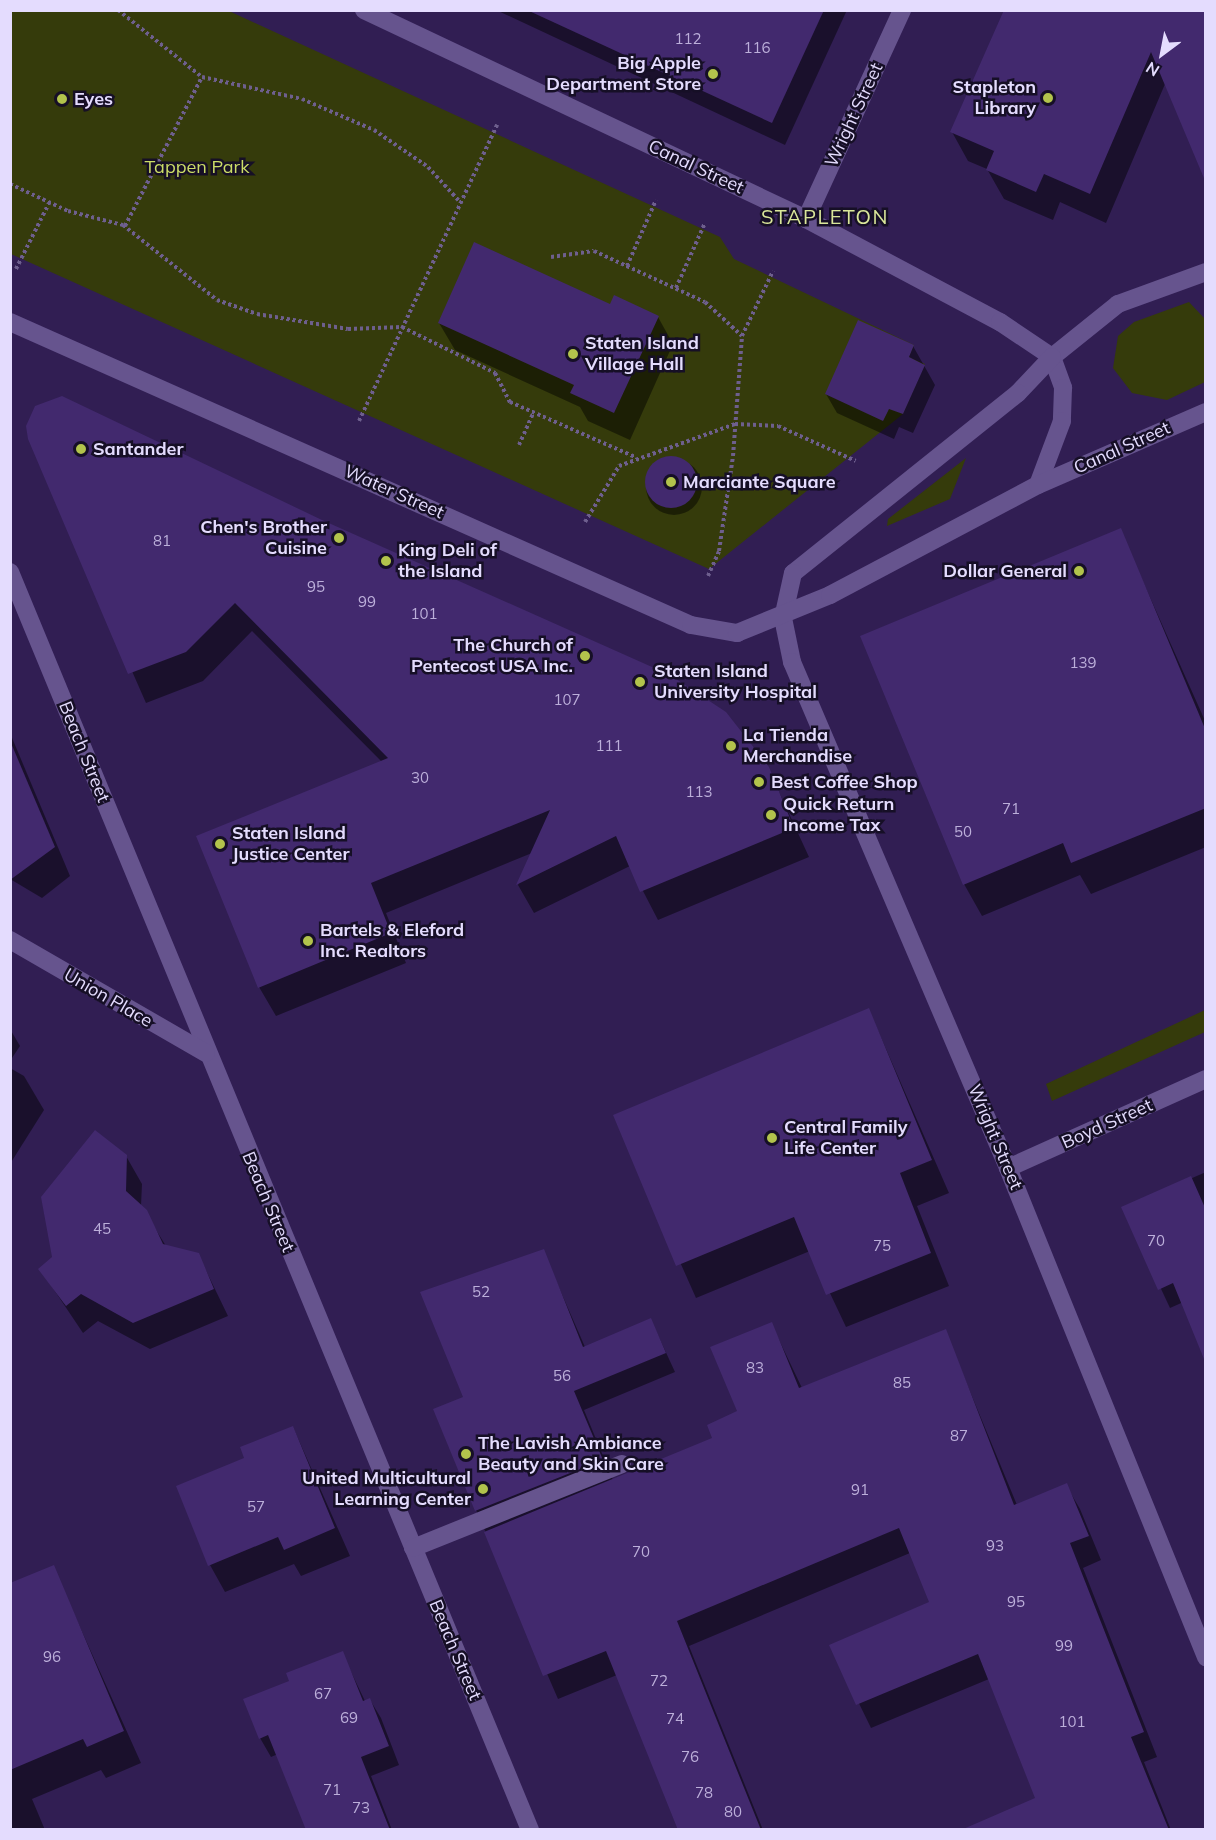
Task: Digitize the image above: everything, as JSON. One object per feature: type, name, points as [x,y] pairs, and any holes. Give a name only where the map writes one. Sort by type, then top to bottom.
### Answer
[{"type":"street","name":"Canal Street","points":[[364,10],[806,219],[1000,322],[1052,357],[1063,388],[1062,421],[1038,485]]},
{"type":"street","name":"Wright Street","points":[[806,219],[902,10]]},
{"type":"street","points":[[783,618],[793,573],[1018,393],[1052,357],[1118,304],[1206,272]]},
{"type":"street","name":"Water Street","points":[[10,322],[691,625],[737,633],[783,618]]},
{"type":"street","name":"Canal Street","points":[[783,618],[1038,485],[1206,412]]},
{"type":"street","name":"Beach Street","points":[[10,572],[206,1053],[530,1830]]},
{"type":"street","name":"Wright Street","points":[[783,618],[792,662],[1008,1168],[1206,1657]]},
{"type":"street","name":"Union Place","points":[[10,940],[206,1053]]},
{"type":"street","name":"Boyd Street","points":[[1008,1168],[1206,1079]]},
{"type":"street","points":[[413,1548],[622,1464]]},
{"type":"path","points":[[118,10],[124,12],[202,77],[333,109],[403,147],[460,202]]},
{"type":"path","points":[[125,226],[202,77]]},
{"type":"path","points":[[359,421],[497,125]]},
{"type":"path","points":[[10,184],[49,203],[125,226],[217,300],[257,314],[348,329],[402,327],[495,373],[510,402],[635,457]]},
{"type":"path","points":[[627,266],[656,200]]},
{"type":"path","points":[[16,269],[49,203]]},
{"type":"path","points":[[676,288],[705,223]]},
{"type":"path","points":[[551,257],[594,251],[705,302],[742,336]]},
{"type":"path","points":[[708,576],[719,550],[735,424],[742,336],[773,271]]},
{"type":"path","points":[[519,445],[533,412]]},
{"type":"path","points":[[585,522],[612,473],[635,457],[735,424],[778,426],[856,461]]},
{"type":"green space","name":"Tappen Park","points":[[11,11],[229,11],[720,237],[734,259],[914,345],[909,357],[925,364],[903,414],[709,569],[11,254]]},
{"type":"green space","points":[[1189,302],[1205,319],[1205,382],[1167,400],[1132,393],[1113,368],[1118,336],[1134,322]]},
{"type":"green space","points":[[966,458],[950,499],[887,526],[888,519]]},
{"type":"green space","points":[[1205,1010],[1205,1032],[1052,1101],[1046,1084]]},
{"type":"building","points":[[527,10],[824,10],[772,123]]},
{"type":"building","name":"Stapleton Library","points":[[1004,10],[1206,10],[1206,183],[1151,52],[1090,194],[1044,174],[1036,192],[986,170],[994,151],[950,132]]},
{"type":"building","name":"Staten Island Village Hall","points":[[474,242],[610,304],[614,295],[659,316],[614,413],[570,393],[574,385],[438,323]]},
{"type":"building","points":[[858,320],[914,345],[909,357],[925,365],[903,414],[889,409],[883,421],[825,394]]},
{"type":"building","points":[[62,396],[322,520],[670,675],[726,712],[769,767],[794,828],[640,892],[616,836],[516,885],[550,810],[371,883],[391,933],[258,988],[196,836],[388,758],[235,603],[186,652],[128,674],[28,439],[26,426],[35,406]]},
{"type":"building","name":"Marciante Square","points":[[666,456],[676,456],[690,463],[697,482],[690,501],[676,508],[666,508],[656,504],[649,497],[645,487],[645,477],[649,467],[656,460]]},
{"type":"building","points":[[1121,528],[1206,731],[1206,808],[1071,863],[1063,843],[963,885],[860,636]]},
{"type":"building","points":[[11,743],[55,847],[10,880]]},
{"type":"building","name":"Central Family Life Center","points":[[869,1008],[932,1160],[900,1173],[931,1253],[826,1295],[794,1217],[676,1266],[613,1115]]},
{"type":"building","points":[[95,1130],[127,1155],[126,1191],[147,1210],[163,1244],[199,1253],[214,1289],[133,1323],[81,1294],[66,1306],[38,1269],[52,1257],[41,1197]]},
{"type":"building","points":[[1191,1176],[1206,1210],[1204,1359],[1173,1283],[1158,1290],[1121,1207]]},
{"type":"building","points":[[544,1249],[583,1347],[651,1318],[666,1353],[574,1391],[603,1460],[475,1511],[433,1409],[463,1397],[420,1292]]},
{"type":"building","points":[[772,1322],[799,1388],[946,1329],[1014,1505],[1067,1483],[1089,1536],[1070,1543],[1144,1732],[1131,1737],[1169,1830],[961,1830],[1035,1798],[978,1654],[856,1705],[829,1645],[929,1602],[899,1528],[677,1621],[761,1830],[678,1830],[606,1651],[543,1676],[484,1532],[712,1438],[707,1425],[737,1411],[710,1347]]},
{"type":"building","points":[[293,1426],[335,1528],[284,1550],[278,1537],[208,1566],[176,1486],[244,1458],[240,1447]]},
{"type":"building","points":[[54,1565],[124,1731],[87,1747],[83,1739],[10,1770],[10,1583]]},
{"type":"building","points":[[343,1651],[363,1701],[370,1698],[389,1746],[361,1757],[390,1830],[306,1830],[268,1735],[259,1739],[243,1699],[289,1681],[286,1673]]},
{"type":"place","name":"Big Apple Department Store","points":[[713,74]]},
{"type":"place","name":"Stapleton Library","points":[[1048,98]]},
{"type":"place","name":"Eyes","points":[[62,99]]},
{"type":"place","name":"Staten Island Village Hall","points":[[573,354]]},
{"type":"place","name":"Santander","points":[[81,449]]},
{"type":"place","name":"Marciante Square","points":[[671,482]]},
{"type":"place","name":"Chen's Brother Cuisine","points":[[339,538]]},
{"type":"place","name":"King Deli of the Island","points":[[386,561]]},
{"type":"place","name":"Dollar General","points":[[1079,571]]},
{"type":"place","name":"The Church of Pentecost USA Inc.","points":[[585,656]]},
{"type":"place","name":"Staten Island University Hospital","points":[[640,682]]},
{"type":"place","name":"La Tienda Merchandise","points":[[731,746]]},
{"type":"place","name":"Best Coffee Shop","points":[[759,782]]},
{"type":"place","name":"Quick Return Income Tax","points":[[771,815]]},
{"type":"place","name":"Staten Island Justice Center","points":[[220,844]]},
{"type":"place","name":"Bartels & Eleford Inc. Realtors","points":[[308,941]]},
{"type":"place","name":"Central Family Life Center","points":[[772,1138]]},
{"type":"place","name":"The Lavish Ambiance Beauty and Skin Care","points":[[466,1454]]},
{"type":"place","name":"United Multicultural Learning Center","points":[[483,1489]]},
{"type":"district","name":"STAPLETON","points":[[825,216]]}]
